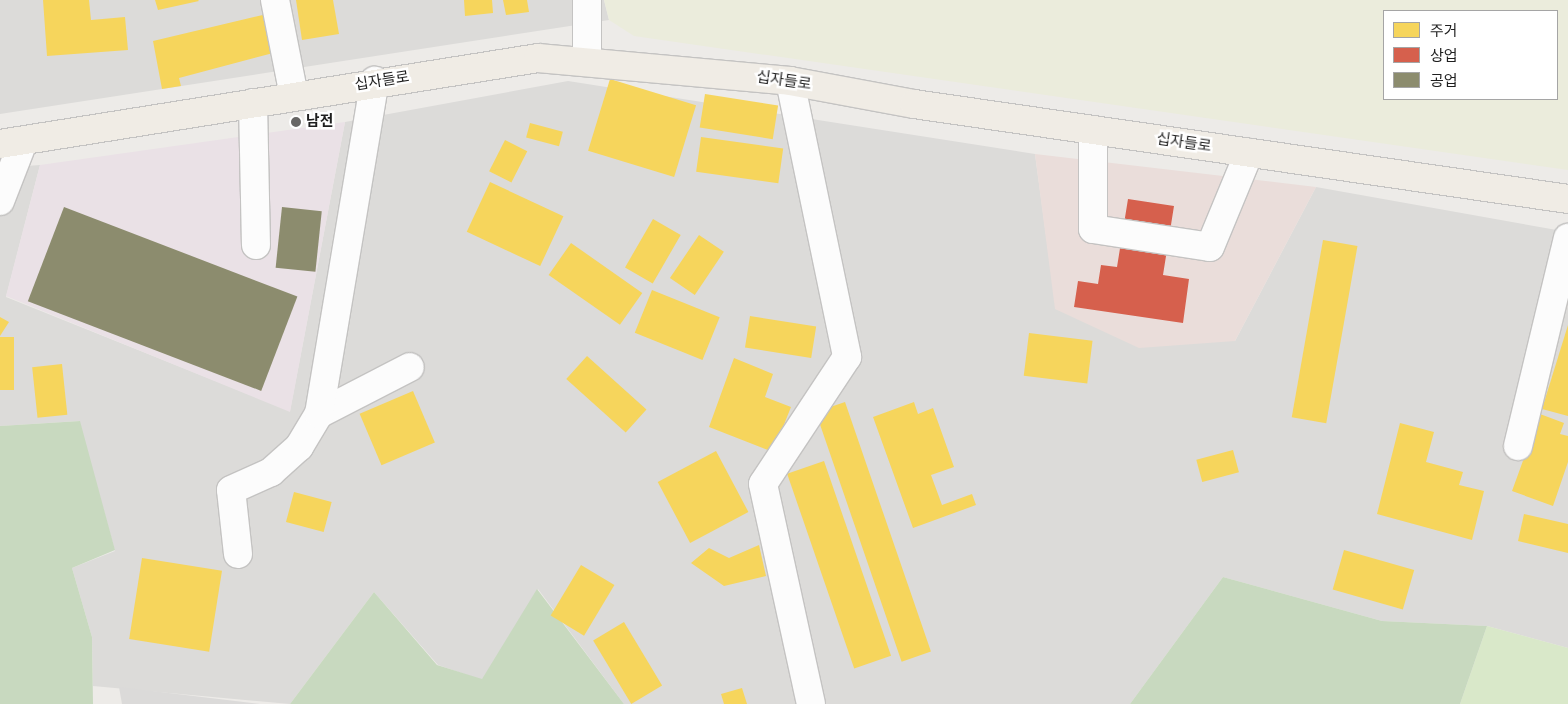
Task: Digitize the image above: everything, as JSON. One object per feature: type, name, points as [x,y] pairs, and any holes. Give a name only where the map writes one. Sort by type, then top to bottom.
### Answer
[{"type":"main road","name":"십자들로","points":[[12,143],[375,81],[538,58],[587,60],[790,80],[1093,130],[1568,199]]},
{"type":"street","points":[[275,0],[294,96]]},
{"type":"street","points":[[587,0],[587,60]]},
{"type":"street","points":[[790,80],[847,357],[763,484],[811,704]]},
{"type":"street","points":[[238,554],[231,490],[271,472],[299,447],[319,414],[375,81]]},
{"type":"street","points":[[253,103],[256,245]]},
{"type":"street","points":[[1093,130],[1093,229],[1210,247],[1249,153]]},
{"type":"street","points":[[0,201],[12,143]]},
{"type":"street","points":[[1518,446],[1568,238]]},
{"type":"street","points":[[319,414],[410,367]]},
{"type":"shaded area","points":[[0,0],[604,0],[609,20],[0,114]]},
{"type":"shaded area","points":[[568,81],[1035,154],[1056,309],[1235,341],[1316,187],[1568,232],[1568,648],[1487,626],[1382,621],[1223,577],[1130,704],[624,704],[538,589],[482,680],[438,665],[374,592],[290,704],[93,686],[92,637],[72,568],[115,551],[79,421],[0,426],[0,168],[40,165],[6,297],[290,411],[345,122]]},
{"type":"shaded area","points":[[345,122],[290,412],[6,296],[40,165]]},
{"type":"shaded area","points":[[1035,154],[1316,187],[1235,341],[1139,348],[1055,309]]},
{"type":"shaded area","points":[[119,687],[260,704],[122,704]]},
{"type":"green space","points":[[604,0],[1568,0],[1568,170],[634,36],[609,20]]},
{"type":"green space","points":[[80,421],[115,550],[72,568],[92,637],[93,704],[0,704],[0,426]]},
{"type":"green space","points":[[1223,577],[1382,621],[1487,626],[1460,704],[1130,704]]},
{"type":"green space","points":[[537,589],[624,704],[290,704],[374,592],[437,665],[482,679]]},
{"type":"green space","points":[[1487,626],[1568,648],[1568,704],[1460,704]]},
{"type":"building: 주거","points":[[43,0],[89,0],[91,20],[125,17],[128,50],[47,56]]},
{"type":"building: 주거","points":[[155,0],[198,0],[199,1],[158,10]]},
{"type":"building: 주거","points":[[296,0],[333,0],[339,34],[302,40]]},
{"type":"building: 주거","points":[[464,0],[492,0],[493,13],[465,16]]},
{"type":"building: 주거","points":[[503,0],[527,0],[529,12],[506,15]]},
{"type":"building: 주거","points":[[267,14],[277,52],[179,78],[181,86],[162,89],[153,41]]},
{"type":"building: 주거","points":[[610,79],[696,105],[674,177],[588,151]]},
{"type":"building: 주거","points":[[705,94],[778,106],[773,139],[700,128]]},
{"type":"building: 주거","points":[[530,123],[563,132],[559,146],[526,137]]},
{"type":"building: 주거","points":[[701,137],[783,149],[778,183],[696,172]]},
{"type":"building: 주거","points":[[505,140],[527,151],[511,183],[489,171]]},
{"type":"building: 주거","points":[[490,182],[563,216],[540,266],[467,232]]},
{"type":"building: 주거","points":[[653,219],[681,235],[653,283],[625,267]]},
{"type":"building: 주거","points":[[699,235],[724,252],[695,295],[670,278]]},
{"type":"building: 주거","points":[[1323,240],[1357,246],[1326,423],[1292,417]]},
{"type":"building: 주거","points":[[571,243],[642,293],[620,325],[549,275]]},
{"type":"building: 주거","points":[[652,290],[720,317],[702,360],[635,333]]},
{"type":"building: 주거","points":[[750,316],[816,326],[811,358],[745,348]]},
{"type":"building: 주거","points":[[0,317],[9,322],[0,336]]},
{"type":"building: 주거","points":[[1568,325],[1568,416],[1542,409]]},
{"type":"building: 주거","points":[[1029,333],[1093,341],[1087,383],[1024,376]]},
{"type":"building: 주거","points":[[0,337],[14,337],[14,390],[0,390]]},
{"type":"building: 주거","points":[[587,356],[646,410],[626,433],[566,379]]},
{"type":"building: 주거","points":[[734,358],[773,374],[765,397],[791,407],[773,452],[709,427]]},
{"type":"building: 주거","points":[[62,364],[67,415],[37,418],[32,367]]},
{"type":"building: 주거","points":[[413,391],[435,443],[381,465],[360,414]]},
{"type":"building: 주거","points":[[845,402],[931,652],[902,662],[816,412]]},
{"type":"building: 주거","points":[[914,402],[918,414],[933,408],[954,467],[931,475],[942,505],[972,494],[976,505],[913,528],[873,417]]},
{"type":"building: 주거","points":[[1540,414],[1564,423],[1560,434],[1568,436],[1568,462],[1553,506],[1512,491]]},
{"type":"building: 주거","points":[[1400,423],[1434,432],[1426,462],[1463,472],[1459,485],[1484,491],[1472,540],[1377,514]]},
{"type":"building: 주거","points":[[1233,450],[1239,472],[1202,482],[1196,460]]},
{"type":"building: 주거","points":[[716,451],[748,512],[690,543],[658,482]]},
{"type":"building: 주거","points":[[824,461],[891,656],[854,668],[787,474]]},
{"type":"building: 주거","points":[[294,492],[332,502],[324,532],[286,522]]},
{"type":"building: 주거","points":[[1524,514],[1568,524],[1568,553],[1518,541]]},
{"type":"building: 주거","points":[[759,545],[766,576],[724,586],[691,563],[709,548],[729,558]]},
{"type":"building: 주거","points":[[1344,550],[1414,570],[1403,610],[1333,589]]},
{"type":"building: 주거","points":[[142,558],[222,571],[209,652],[129,639]]},
{"type":"building: 주거","points":[[581,565],[614,585],[584,636],[551,616]]},
{"type":"building: 주거","points":[[624,622],[662,685],[631,704],[593,641]]},
{"type":"building: 주거","points":[[742,688],[747,704],[724,704],[721,694]]},
{"type":"building: 상업","points":[[1128,199],[1174,206],[1163,275],[1189,279],[1183,323],[1074,307],[1078,281],[1098,284],[1101,265],[1117,267]]},
{"type":"building: 공업","points":[[64,207],[297,297],[261,391],[28,301]]},
{"type":"building: 공업","points":[[282,207],[322,211],[315,272],[276,268]]},
{"type":"place","name":"남전","points":[[296,122]]}]
